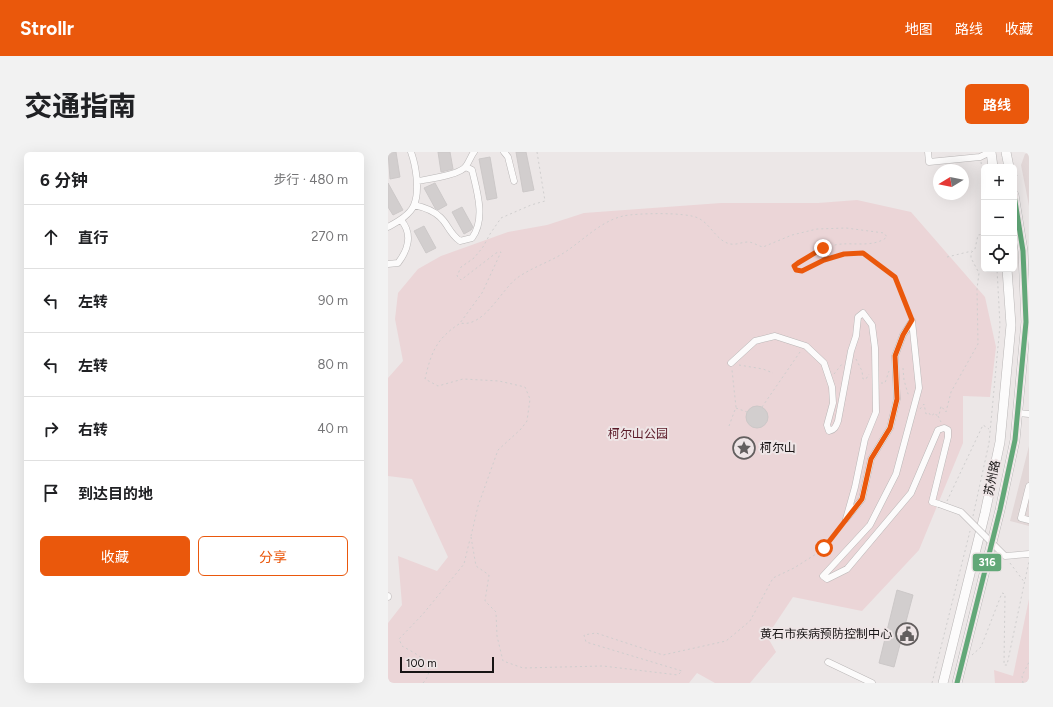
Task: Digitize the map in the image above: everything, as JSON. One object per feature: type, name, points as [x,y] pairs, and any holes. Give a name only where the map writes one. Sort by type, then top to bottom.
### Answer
[{"type":"main road","points":[[990,152],[992,164]]},
{"type":"main road","points":[[1006,152],[1008,164]]},
{"type":"main road","name":"苏州路","points":[[957,683],[1000,510],[1015,440],[1026,322],[1026,245],[1015,200]]},
{"type":"main road","name":"苏州路","points":[[943,683],[985,513],[1000,442],[1011,325],[1007,272]]},
{"type":"street","points":[[388,227],[401,220],[414,205],[418,181],[412,152]]},
{"type":"street","points":[[418,181],[458,172],[466,166],[474,152]]},
{"type":"street","points":[[504,152],[508,157],[514,181]]},
{"type":"street","points":[[928,152],[929,162],[980,156],[990,152]]},
{"type":"street","points":[[414,205],[425,208],[440,217],[451,234],[460,241],[472,238],[479,229],[480,215],[472,170],[466,166]]},
{"type":"street","points":[[388,264],[398,263],[408,245],[408,234],[405,225],[401,220]]},
{"type":"street","points":[[731,363],[755,341],[775,336],[804,346],[824,363],[833,394],[827,425],[829,431],[835,429],[838,421],[850,353],[856,336],[858,317],[863,313],[872,325],[875,363],[876,412],[865,439],[855,487],[846,520]]},
{"type":"street","points":[[846,520],[862,499],[871,459],[890,428],[897,399],[895,356],[903,335],[912,320]]},
{"type":"street","points":[[912,320],[919,388],[896,474],[870,525],[823,576],[826,579],[847,569],[911,493],[938,430],[944,428],[948,430],[948,437],[932,502],[961,512],[1005,556],[1029,554]]},
{"type":"street","points":[[1018,413],[1029,414]]},
{"type":"street","points":[[1029,486],[1022,518],[1029,520]]},
{"type":"street","points":[[828,662],[868,682]]},
{"type":"path","points":[[423,683],[427,678],[428,667],[423,658],[402,646],[399,639],[423,614],[464,564],[478,506],[498,450],[521,429],[526,421],[530,399],[525,387],[499,381],[463,379],[438,386],[425,379],[431,354],[447,332],[460,323],[482,293],[501,252],[496,253],[461,280],[457,276],[461,267],[474,258],[501,218],[531,205],[545,201],[537,152]]},
{"type":"path","points":[[980,156],[981,164]]},
{"type":"path","points":[[460,323],[471,322],[476,319],[495,304],[516,280],[532,268],[545,264],[563,253],[605,222],[624,216],[655,214],[698,218],[725,242],[736,245],[749,242],[763,247],[792,235],[817,230],[846,228],[884,233],[887,237],[882,241],[858,244],[840,244],[823,248],[794,266],[796,270],[802,271],[824,260],[844,254],[863,253],[895,277],[912,320]]},
{"type":"path","points":[[938,416],[941,406],[946,412],[947,411],[948,400],[951,392],[978,344],[977,289],[979,273],[971,258],[971,253],[975,250],[978,235],[981,234]]},
{"type":"path","points":[[947,257],[973,251]]},
{"type":"path","points":[[972,521],[990,429],[1000,325],[997,272]]},
{"type":"path","points":[[762,407],[804,346]]},
{"type":"path","points":[[827,377],[833,376],[850,353],[860,365],[865,380],[872,372],[875,363]]},
{"type":"path","points":[[729,426],[736,407],[731,363],[763,369],[773,373]]},
{"type":"path","points":[[875,377],[880,383],[885,383],[890,369],[896,363]]},
{"type":"path","points":[[896,373],[899,372],[902,367],[908,394],[913,396],[914,406],[917,411],[921,409],[924,404],[926,414],[929,413],[931,416],[932,413],[936,413],[944,428]]},
{"type":"path","points":[[736,407],[747,412]]},
{"type":"path","points":[[939,504],[947,501],[982,425],[990,429]]},
{"type":"path","points":[[471,537],[476,566],[490,575],[485,601],[496,612],[497,636],[503,661],[523,668],[603,666],[678,675],[682,671],[586,642],[584,635],[596,633],[663,655],[726,641],[750,621],[773,578],[794,568],[824,548],[846,520]]},
{"type":"path","points":[[932,683],[970,529]]},
{"type":"path","points":[[1005,556],[1025,584]]},
{"type":"path","points":[[972,655],[981,647],[1002,593],[1005,594],[1004,665],[1008,665],[1029,561]]},
{"type":"path","points":[[1023,683],[1022,676],[1029,662]]},
{"type":"shaded area","points":[[1029,152],[1029,206],[1021,165],[1025,154]]},
{"type":"shaded area","points":[[1029,446],[1029,526],[1010,521]]},
{"type":"green space","name":"柯尔山公园","points":[[857,200],[911,212],[985,297],[996,347],[990,397],[963,396],[963,443],[919,550],[862,611],[793,597],[767,636],[776,652],[750,683],[715,683],[697,673],[689,683],[388,683],[388,623],[402,605],[398,556],[437,571],[448,557],[412,479],[388,476],[388,378],[403,361],[395,319],[398,293],[418,269],[441,256],[508,232],[547,225],[584,213],[721,203],[818,203]]},
{"type":"green space","points":[[1029,599],[1029,683],[995,683],[994,670],[1013,676]]},
{"type":"building","points":[[388,152],[396,152],[400,177],[390,179]]},
{"type":"building","points":[[438,152],[450,152],[453,169],[441,172]]},
{"type":"building","points":[[516,152],[526,152],[534,190],[523,192]]},
{"type":"building","points":[[490,157],[497,198],[487,200],[479,159]]},
{"type":"building","points":[[388,183],[403,210],[393,215],[388,207]]},
{"type":"building","points":[[435,183],[447,205],[438,210],[435,208],[424,188]]},
{"type":"building","points":[[462,207],[473,227],[464,234],[452,212]]},
{"type":"building","points":[[424,226],[436,248],[426,253],[414,231]]},
{"type":"building","points":[[757,406],[765,409],[768,417],[765,425],[757,428],[749,425],[746,417],[749,409]]},
{"type":"building","points":[[897,590],[913,595],[894,667],[879,663]]},
{"type":"transit line","name":"316","points":[[957,683],[1000,510],[1015,440],[1026,322],[1023,251],[1015,200]]},
{"type":"place","name":"柯尔山","points":[[744,448]]},
{"type":"place","name":"黄石市疾病预防控制中心","points":[[907,634]]},
{"type":"route","points":[[823,248],[794,266],[796,270],[802,271],[809,266],[844,254],[863,253],[895,277],[912,320],[903,335],[895,356],[897,399],[890,428],[871,459],[862,499],[824,548]]}]
